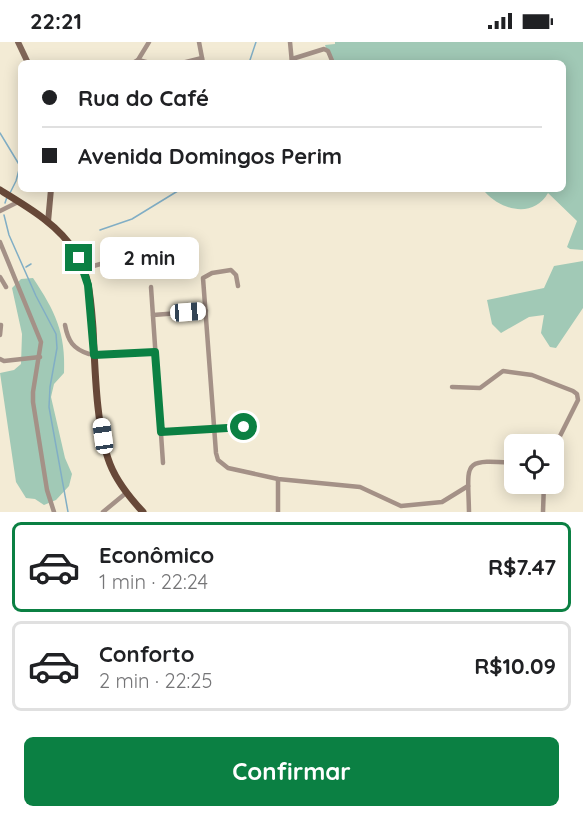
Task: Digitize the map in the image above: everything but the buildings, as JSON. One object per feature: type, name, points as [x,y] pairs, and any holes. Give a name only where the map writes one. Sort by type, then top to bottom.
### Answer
[{"type":"main road","points":[[1,191],[48,222],[76,253],[83,269],[90,302],[104,449],[110,466],[126,493],[143,512]]},
{"type":"street","points":[[18,42],[27,60]]},
{"type":"street","points":[[137,60],[149,42]]},
{"type":"street","points":[[199,42],[202,60]]},
{"type":"street","points":[[290,43],[292,60]]},
{"type":"street","points":[[295,60],[324,49],[328,51],[332,60]]},
{"type":"street","points":[[48,222],[51,192]]},
{"type":"street","points":[[0,211],[15,200]]},
{"type":"street","points":[[0,242],[40,337],[40,357],[33,402],[47,490],[54,512]]},
{"type":"street","points":[[83,269],[170,243]]},
{"type":"street","points":[[238,286],[236,275],[231,270],[205,275],[203,281],[216,453],[222,465],[278,479],[360,487],[410,509],[442,502],[468,486]]},
{"type":"street","points":[[0,277],[6,287]]},
{"type":"street","points":[[152,287],[163,463]]},
{"type":"street","points":[[153,315],[206,311]]},
{"type":"street","points":[[0,335],[1,325]]},
{"type":"street","points":[[65,325],[67,337],[73,346],[84,353],[94,355],[155,352]]},
{"type":"street","points":[[0,359],[4,361],[40,357]]},
{"type":"street","points":[[452,387],[480,388],[503,371],[532,375],[573,390],[578,400],[561,434]]},
{"type":"street","points":[[161,432],[244,427]]},
{"type":"street","points":[[469,512],[469,472],[473,464],[479,461],[504,462]]},
{"type":"street","points":[[278,479],[278,512]]},
{"type":"street","points":[[103,512],[126,493]]},
{"type":"street","points":[[543,512],[544,494]]},
{"type":"green space","points":[[335,42],[583,42],[583,250],[567,247],[577,221],[548,193],[535,206],[518,209],[500,204],[485,192],[566,192],[566,60],[330,60],[325,45],[335,44]]},
{"type":"green space","points":[[583,261],[583,308],[556,348],[550,347],[541,333],[544,315],[529,317],[501,333],[492,324],[487,300],[544,288],[554,266]]},
{"type":"green space","points":[[33,278],[53,312],[61,334],[64,373],[54,384],[51,397],[65,458],[72,474],[69,486],[56,500],[44,505],[35,499],[26,498],[16,482],[0,373],[14,370],[21,364],[22,334],[12,288],[21,279]]},
{"type":"waterway","points":[[250,60],[256,42]]},
{"type":"waterway","points":[[0,133],[18,163]]},
{"type":"waterway","points":[[10,193],[18,174]]},
{"type":"waterway","points":[[100,230],[132,219],[176,192]]},
{"type":"waterway","points":[[5,203],[7,197]]},
{"type":"waterway","points":[[4,215],[9,235],[56,334],[57,348],[49,407],[68,512]]},
{"type":"waterway","points":[[26,267],[31,264]]},
{"type":"route","points":[[79,258],[88,285],[94,355],[155,352],[161,432],[244,427]]}]
